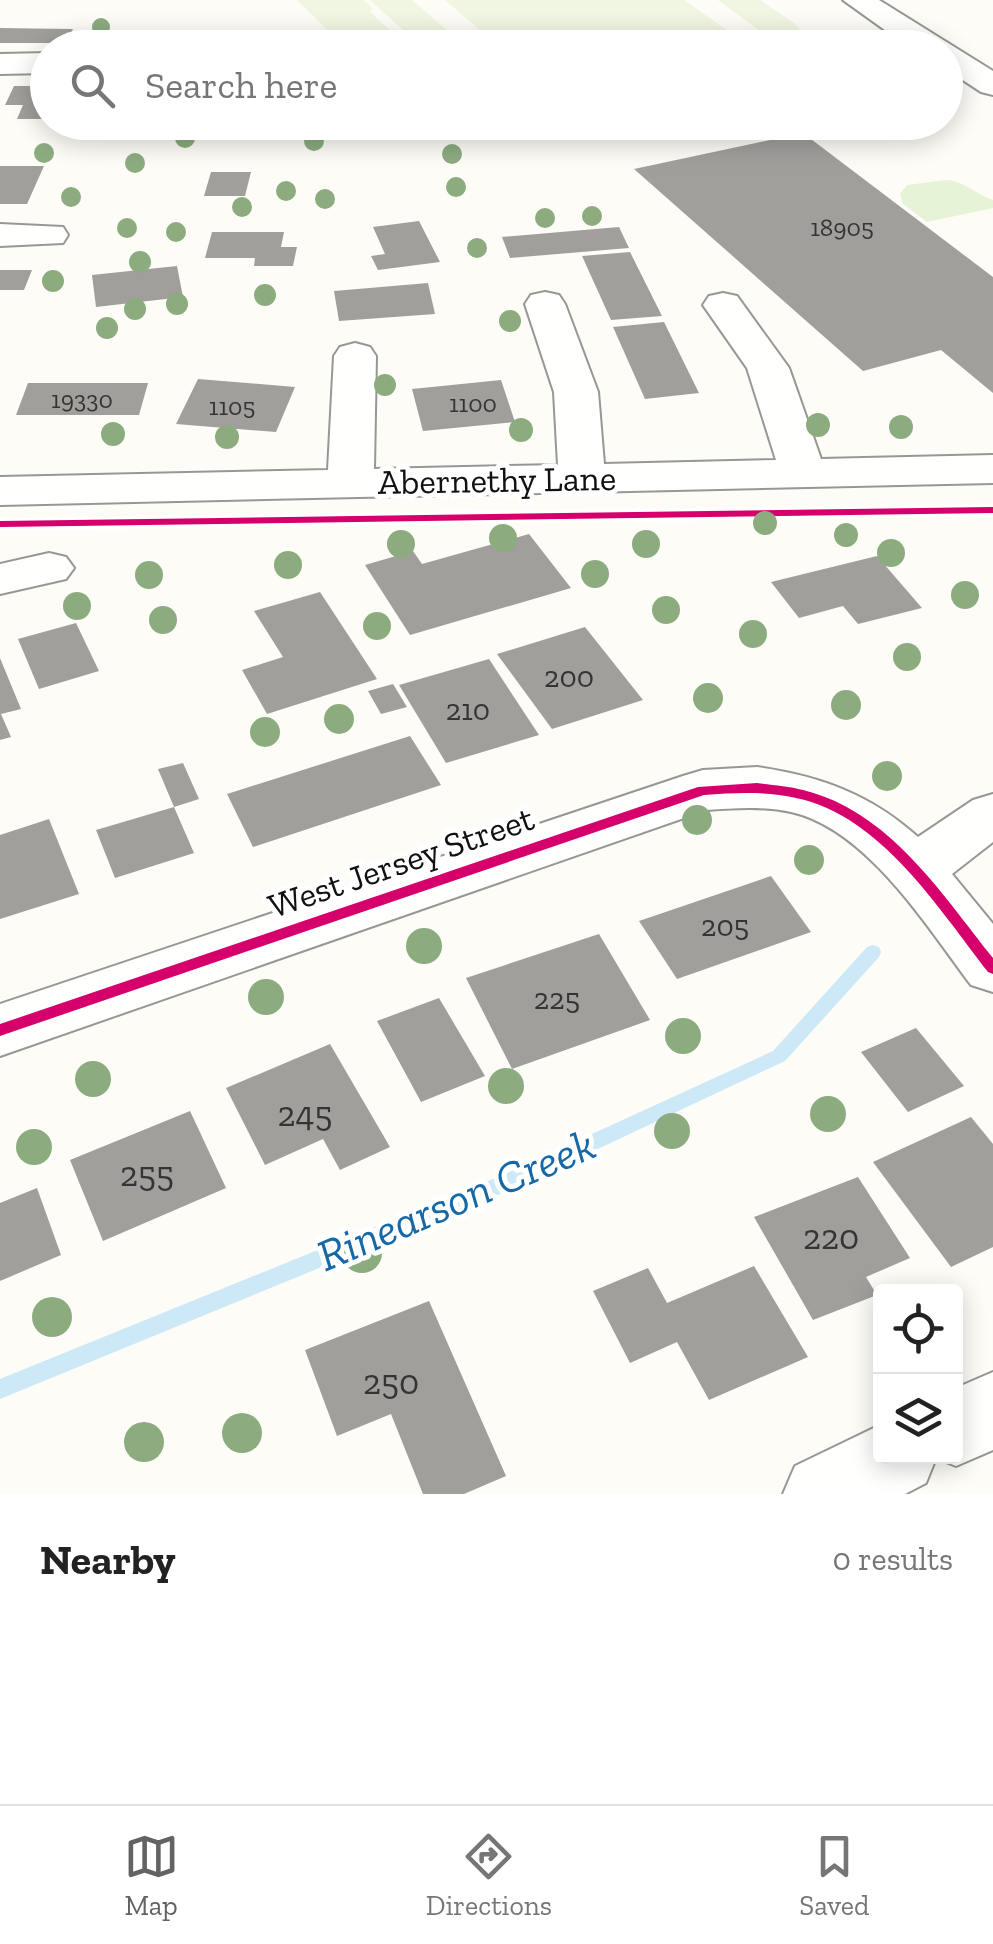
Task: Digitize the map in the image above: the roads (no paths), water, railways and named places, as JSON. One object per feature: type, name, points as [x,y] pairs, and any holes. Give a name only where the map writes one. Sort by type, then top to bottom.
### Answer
[{"type":"street","points":[[858,0],[906,30]]},
{"type":"street","points":[[0,64],[30,64]]},
{"type":"street","points":[[963,66],[993,85]]},
{"type":"street","points":[[0,235],[49,234]]},
{"type":"street","points":[[546,304],[576,392],[582,479]]},
{"type":"street","points":[[723,306],[768,368],[804,475]]},
{"type":"street","points":[[351,482],[355,356]]},
{"type":"street","name":"Abernethy Lane","points":[[0,492],[993,470]]},
{"type":"street","points":[[0,579],[49,568]]},
{"type":"street","name":"West Jersey Street","points":[[0,1030],[703,790],[732,786],[768,788],[826,802],[869,824],[915,871],[993,968]]},
{"type":"street","points":[[915,871],[964,832],[993,815]]},
{"type":"street","points":[[963,1424],[993,1409]]},
{"type":"street","points":[[823,1494],[882,1464]]},
{"type":"waterway","name":"Rinearson Creek","points":[[0,1389],[512,1180],[779,1056],[873,952]]}]
